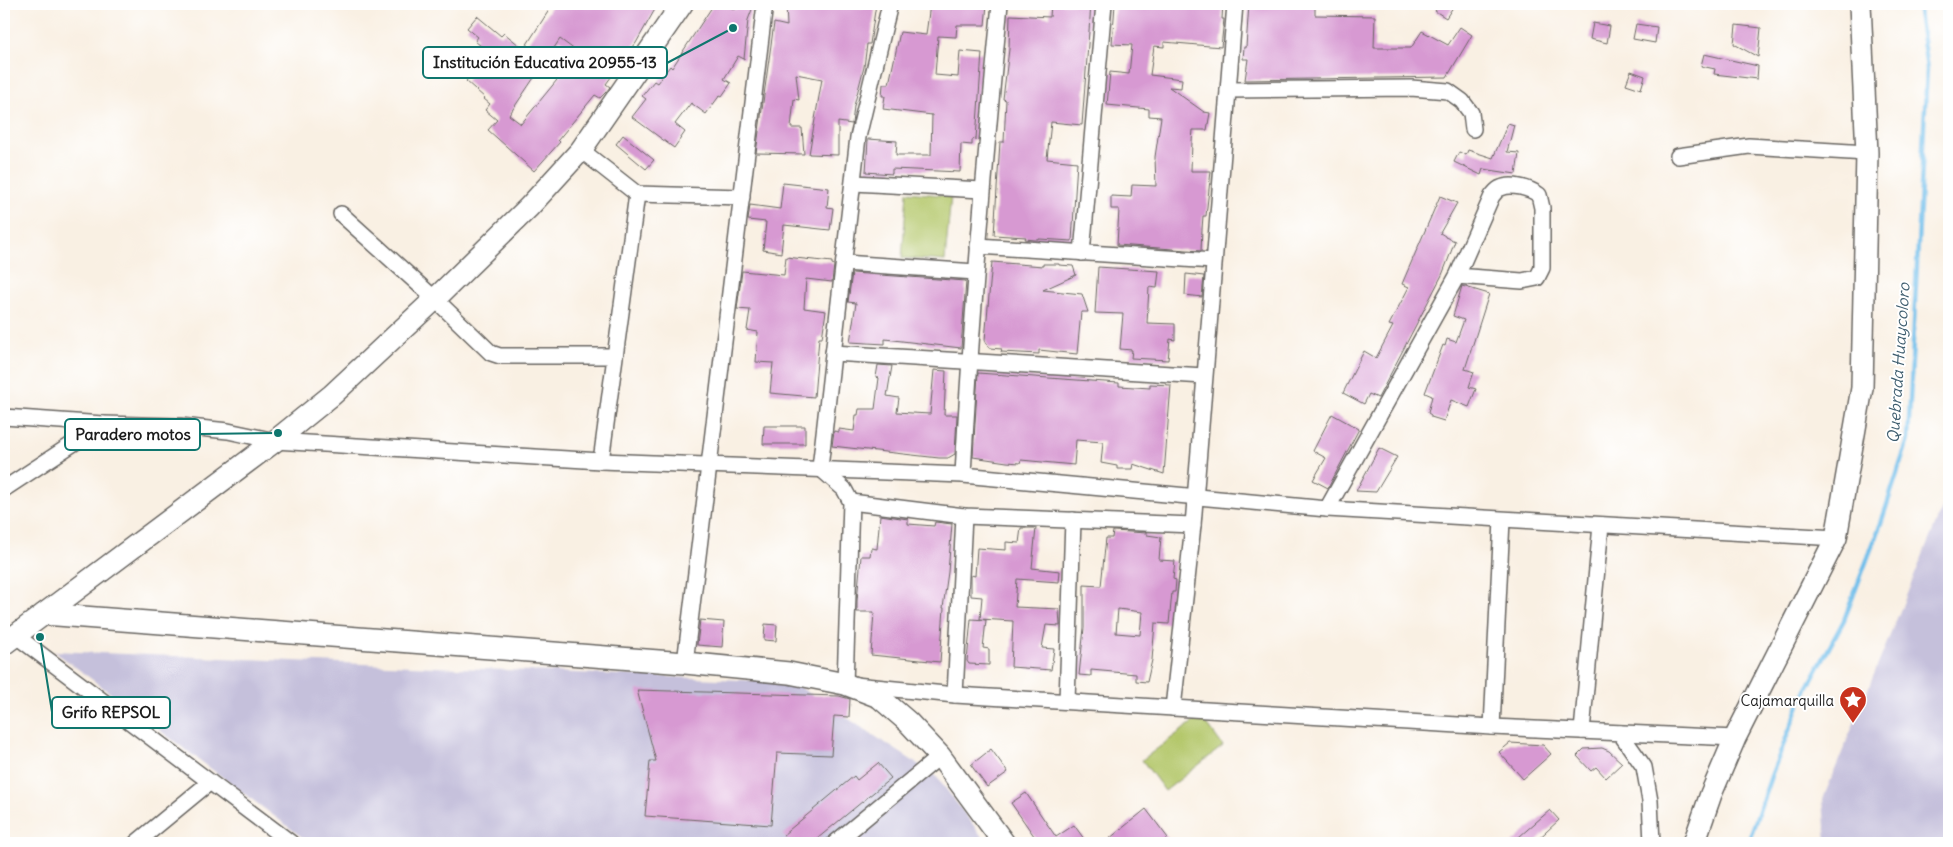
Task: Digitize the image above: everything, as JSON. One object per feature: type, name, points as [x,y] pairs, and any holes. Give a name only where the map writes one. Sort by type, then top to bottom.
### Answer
[{"type":"street","points":[[291,843],[210,782],[7,638],[44,614],[275,441],[332,395],[435,299],[529,207],[581,150],[682,4]]},
{"type":"street","points":[[685,663],[765,4]]},
{"type":"street","points":[[820,468],[858,137],[890,4]]},
{"type":"street","points":[[962,474],[968,361],[1000,4]]},
{"type":"street","points":[[1082,253],[1104,4]]},
{"type":"street","points":[[1173,708],[1193,525],[1235,4]]},
{"type":"street","points":[[1694,843],[1711,794],[1735,738],[1836,538],[1862,388],[1867,153],[1860,4]]},
{"type":"street","points":[[1228,90],[1411,88],[1448,91],[1462,101],[1470,113],[1473,129]]},
{"type":"street","points":[[1678,156],[1749,146],[1867,153]]},
{"type":"street","points":[[581,150],[637,194],[742,197]]},
{"type":"street","points":[[854,183],[982,190]]},
{"type":"street","points":[[1327,509],[1457,276],[1492,196],[1500,188],[1511,186],[1532,190],[1539,195],[1542,208],[1542,268],[1537,278],[1522,281],[1457,276]]},
{"type":"street","points":[[601,461],[637,194]]},
{"type":"street","points":[[341,214],[435,299],[491,353],[500,356],[614,356]]},
{"type":"street","points":[[978,246],[1214,261]]},
{"type":"street","points":[[844,263],[976,272]]},
{"type":"street","points":[[833,353],[1204,376]]},
{"type":"street","points":[[4,417],[103,424],[180,426],[228,432],[275,441],[601,461],[962,474],[1327,509],[1836,538]]},
{"type":"street","points":[[4,489],[103,424]]},
{"type":"street","points":[[820,468],[844,489],[851,502],[844,684]]},
{"type":"street","points":[[851,502],[964,516],[1193,525]]},
{"type":"street","points":[[955,695],[964,516]]},
{"type":"street","points":[[1067,701],[1073,520]]},
{"type":"street","points":[[1492,727],[1502,520]]},
{"type":"street","points":[[1582,731],[1601,525]]},
{"type":"street","points":[[44,614],[685,663],[789,673],[844,684],[955,695],[1492,727],[1735,738]]},
{"type":"street","points":[[844,684],[880,697],[908,722],[940,756],[1004,843]]},
{"type":"street","points":[[1620,733],[1644,767],[1650,801],[1652,843]]},
{"type":"street","points":[[835,843],[940,756]]},
{"type":"street","points":[[136,843],[210,782]]},
{"type":"shaded area","points":[[1949,459],[1949,843],[1826,843],[1823,799],[1945,501]]},
{"type":"shaded area","points":[[54,651],[792,682],[936,776],[987,843],[310,843]]},
{"type":"green space","points":[[907,192],[951,196],[945,261],[902,258]]},
{"type":"green space","points":[[1201,716],[1223,746],[1165,791],[1142,760]]},
{"type":"building","points":[[553,4],[658,4],[636,43],[606,84],[610,87],[600,98],[595,95],[558,140],[560,142],[534,171],[488,130],[497,120],[485,110],[490,104],[466,81],[483,62],[481,61],[488,52],[475,41],[478,37],[467,28],[477,16],[501,36],[504,33],[524,49]],"holes":[[[560,39],[579,53],[521,124],[509,115]]]},
{"type":"building","points":[[714,4],[726,4],[735,10],[738,4],[754,4],[748,20],[744,59],[738,56],[724,79],[731,83],[706,114],[691,103],[675,124],[685,132],[674,148],[632,117],[646,99],[642,96],[654,81],[657,83],[670,66],[672,68]]},
{"type":"building","points":[[786,4],[839,4],[863,8],[864,4],[876,4],[870,44],[867,44],[852,124],[838,122],[838,155],[809,154],[822,79],[796,74],[799,100],[794,99],[791,128],[802,128],[804,154],[756,153],[774,23],[787,26]]},
{"type":"building","points":[[930,4],[987,4],[985,25],[957,25],[956,37],[938,36],[935,75],[958,77],[960,51],[982,53],[976,139],[972,140],[972,145],[961,144],[960,172],[892,169],[892,174],[866,172],[868,139],[897,141],[896,155],[931,155],[932,115],[883,109],[885,96],[882,96],[883,84],[889,84],[900,32],[926,35]]},
{"type":"building","points":[[1051,4],[1091,4],[1082,125],[1051,122],[1047,159],[1077,162],[1072,241],[1035,240],[1025,239],[1026,237],[994,235],[1000,142],[1004,142],[1006,100],[1003,99],[1009,49],[1010,15],[1050,17]]},
{"type":"building","points":[[1115,4],[1223,4],[1222,19],[1224,19],[1221,47],[1164,42],[1164,47],[1154,46],[1150,75],[1182,79],[1181,88],[1169,87],[1204,112],[1210,113],[1207,130],[1193,130],[1192,141],[1191,171],[1211,171],[1206,216],[1203,216],[1201,251],[1117,245],[1119,209],[1111,209],[1111,196],[1131,197],[1132,185],[1156,186],[1155,157],[1161,117],[1149,116],[1149,109],[1107,105],[1110,72],[1129,74],[1132,45],[1112,44]]},
{"type":"building","points":[[1249,4],[1315,4],[1315,15],[1375,16],[1374,48],[1411,48],[1422,31],[1448,45],[1460,27],[1472,35],[1447,77],[1245,80],[1248,59],[1243,59],[1244,47],[1246,47]]},
{"type":"building","points":[[1440,4],[1455,4],[1446,18],[1435,11]]},
{"type":"building","points":[[1593,23],[1610,26],[1607,43],[1590,39]]},
{"type":"building","points":[[1636,24],[1657,27],[1655,43],[1633,39]]},
{"type":"building","points":[[1736,25],[1761,28],[1758,57],[1734,44]]},
{"type":"building","points":[[1704,54],[1758,66],[1757,79],[1714,74],[1715,69],[1701,66]]},
{"type":"building","points":[[1631,71],[1645,76],[1641,89],[1626,84]]},
{"type":"building","points":[[1508,123],[1514,125],[1507,152],[1519,153],[1516,174],[1483,169],[1481,175],[1454,162],[1459,152],[1466,155],[1468,150],[1493,158]]},
{"type":"building","points":[[623,135],[654,160],[646,169],[616,144]]},
{"type":"building","points":[[783,183],[829,188],[827,207],[833,208],[830,230],[784,225],[781,253],[763,250],[766,222],[748,220],[750,205],[780,209]]},
{"type":"building","points":[[1440,196],[1457,203],[1440,233],[1455,241],[1442,275],[1378,398],[1369,394],[1364,404],[1343,393],[1364,351],[1376,358],[1393,326],[1389,325],[1409,287],[1402,284]]},
{"type":"building","points":[[786,257],[832,262],[834,265],[832,282],[806,279],[804,308],[826,311],[822,338],[819,338],[814,397],[770,393],[773,363],[756,362],[758,332],[747,330],[750,310],[737,309],[742,271],[784,275]]},
{"type":"building","points":[[992,262],[1073,266],[1076,275],[1043,290],[1082,294],[1088,312],[1081,312],[1077,354],[1039,350],[1039,354],[1001,352],[1002,349],[989,348],[985,340]]},
{"type":"building","points":[[1098,267],[1159,271],[1157,288],[1149,287],[1147,323],[1175,324],[1175,340],[1170,339],[1168,360],[1131,358],[1132,350],[1120,349],[1123,314],[1095,313]]},
{"type":"building","points":[[852,273],[966,281],[961,348],[885,339],[885,344],[850,342],[856,303],[848,302]]},
{"type":"building","points":[[1186,274],[1204,276],[1202,297],[1185,295]]},
{"type":"building","points":[[1462,286],[1489,294],[1465,369],[1474,372],[1469,387],[1476,389],[1469,407],[1451,400],[1444,421],[1431,417],[1428,413],[1432,396],[1425,393],[1443,345],[1445,346],[1447,339],[1456,342],[1464,320],[1453,316]]},
{"type":"building","points":[[878,365],[892,366],[887,396],[899,398],[897,412],[930,414],[934,370],[946,371],[944,415],[957,415],[955,454],[948,458],[939,458],[832,446],[834,431],[839,432],[839,429],[854,431],[856,415],[858,415],[859,409],[875,409],[879,378],[876,377]]},
{"type":"building","points":[[978,373],[1119,383],[1119,386],[1150,388],[1150,384],[1171,385],[1164,474],[1133,464],[1132,469],[1117,469],[1117,466],[1101,463],[1103,442],[1076,440],[1074,465],[1021,460],[1020,463],[1007,462],[973,457]]},
{"type":"building","points":[[1332,414],[1359,429],[1328,488],[1313,480],[1326,458],[1313,451]]},
{"type":"building","points":[[764,426],[805,426],[805,444],[763,444]]},
{"type":"building","points":[[1379,448],[1397,457],[1376,492],[1356,491]]},
{"type":"building","points":[[880,515],[908,519],[908,524],[934,526],[935,522],[952,524],[943,608],[940,662],[871,655],[874,612],[857,612],[857,601],[861,556],[870,556],[871,548],[877,549]]},
{"type":"building","points":[[1021,528],[1036,528],[1032,568],[1060,571],[1059,582],[1017,579],[1015,607],[1059,609],[1060,626],[1046,625],[1042,648],[1054,649],[1051,670],[1011,667],[1013,621],[980,619],[982,597],[971,596],[971,575],[975,576],[977,548],[1006,550],[1006,542],[1019,543]]},
{"type":"building","points":[[1113,531],[1147,533],[1147,535],[1161,537],[1159,560],[1175,561],[1173,579],[1176,580],[1175,592],[1172,592],[1169,624],[1155,623],[1152,660],[1147,682],[1136,681],[1136,674],[1091,670],[1091,676],[1079,675],[1084,628],[1084,585],[1101,586],[1106,538],[1112,538]],"holes":[[[1118,609],[1142,612],[1140,635],[1116,633]]]},
{"type":"building","points":[[971,619],[986,620],[983,648],[989,649],[989,665],[969,664],[967,661]]},
{"type":"building","points":[[700,620],[724,622],[722,647],[697,645]]},
{"type":"building","points":[[765,624],[777,625],[776,641],[764,640]]},
{"type":"building","points":[[637,690],[839,696],[850,699],[849,717],[834,716],[831,755],[777,753],[771,825],[645,816],[650,761],[656,761]]},
{"type":"building","points":[[1510,743],[1543,745],[1551,754],[1523,779],[1499,752]]},
{"type":"building","points":[[1602,748],[1609,751],[1622,763],[1606,778],[1596,767],[1591,771],[1577,756],[1584,749]]},
{"type":"building","points":[[991,749],[1008,772],[987,787],[971,765]]},
{"type":"building","points":[[878,763],[891,778],[812,843],[790,843],[783,835],[854,776],[857,780]]},
{"type":"building","points":[[1026,793],[1056,837],[1074,825],[1087,843],[1039,843],[1011,803]]},
{"type":"building","points":[[1146,809],[1168,838],[1161,843],[1104,843]]},
{"type":"building","points":[[1550,810],[1559,820],[1534,843],[1512,843]]},
{"type":"waterway","name":"Quebrada Huaycoloro","points":[[1748,843],[1771,776],[1802,698],[1844,620],[1881,523],[1908,440],[1927,69],[1918,4]]},
{"type":"place","name":"Institución Educativa 20955-13","points":[[733,28]]},
{"type":"place","name":"Paradero motos","points":[[278,433]]},
{"type":"place","name":"Grifo REPSOL","points":[[40,637]]},
{"type":"place","name":"Cajamarquilla","points":[[1853,724]]}]
